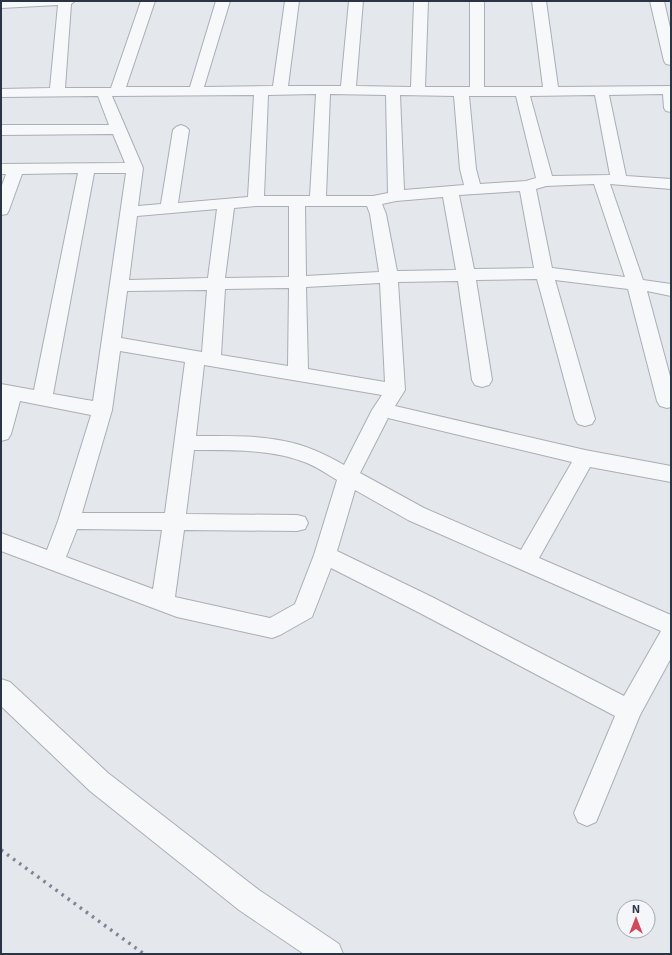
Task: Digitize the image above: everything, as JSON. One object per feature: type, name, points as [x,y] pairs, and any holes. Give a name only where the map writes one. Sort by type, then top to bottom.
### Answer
[{"type":"street","points":[[57,92],[65,1]]},
{"type":"street","points":[[2,8],[68,1]]},
{"type":"street","points":[[53,562],[69,521],[102,410],[135,168],[119,129],[110,92],[148,1]]},
{"type":"street","points":[[196,92],[223,1]]},
{"type":"street","points":[[280,90],[292,1]]},
{"type":"street","points":[[348,90],[356,1]]},
{"type":"street","points":[[418,90],[421,1]]},
{"type":"street","points":[[477,1],[477,90]]},
{"type":"street","points":[[539,1],[551,91]]},
{"type":"street","points":[[657,1],[671,61]]},
{"type":"street","points":[[1,93],[280,90],[477,90],[522,92],[671,90]]},
{"type":"street","points":[[318,200],[323,90]]},
{"type":"street","points":[[393,90],[396,196]]},
{"type":"street","points":[[601,90],[619,180]]},
{"type":"street","points":[[256,201],[261,91]]},
{"type":"street","points":[[461,91],[468,169],[473,189]]},
{"type":"street","points":[[522,92],[545,181]]},
{"type":"street","points":[[671,95],[669,96],[671,108]]},
{"type":"street","points":[[1,130],[119,129]]},
{"type":"street","points":[[169,208],[181,130]]},
{"type":"street","points":[[42,399],[87,168]]},
{"type":"street","points":[[1,210],[9,169],[135,168]]},
{"type":"street","points":[[600,179],[636,284],[667,401]]},
{"type":"street","points":[[129,212],[256,201],[373,201],[396,196],[527,186],[545,181],[600,179],[671,184]]},
{"type":"street","points":[[527,186],[544,273],[585,419]]},
{"type":"street","points":[[450,191],[466,275],[482,380]]},
{"type":"street","points":[[297,201],[298,375]]},
{"type":"street","points":[[1,542],[178,607],[272,628],[304,610],[325,555],[348,477],[382,410],[395,390],[389,277],[378,214],[373,201]]},
{"type":"street","points":[[163,601],[185,443],[203,359],[216,284],[226,204]]},
{"type":"street","points":[[119,286],[298,282],[389,277],[544,273],[636,284],[671,290]]},
{"type":"street","points":[[111,343],[395,390]]},
{"type":"street","points":[[1,434],[6,392],[102,410]]},
{"type":"street","points":[[382,410],[585,458],[671,474]]},
{"type":"street","points":[[185,443],[234,443],[284,448],[315,458],[416,514],[671,626]]},
{"type":"street","points":[[524,562],[585,458]]},
{"type":"street","points":[[69,521],[297,523]]},
{"type":"street","points":[[325,555],[424,604],[629,710]]},
{"type":"street","points":[[587,813],[629,710],[671,636]]},
{"type":"street","points":[[1,690],[99,782],[249,900],[329,954]]},
{"type":"railway","points":[[1,850],[144,954]]}]
